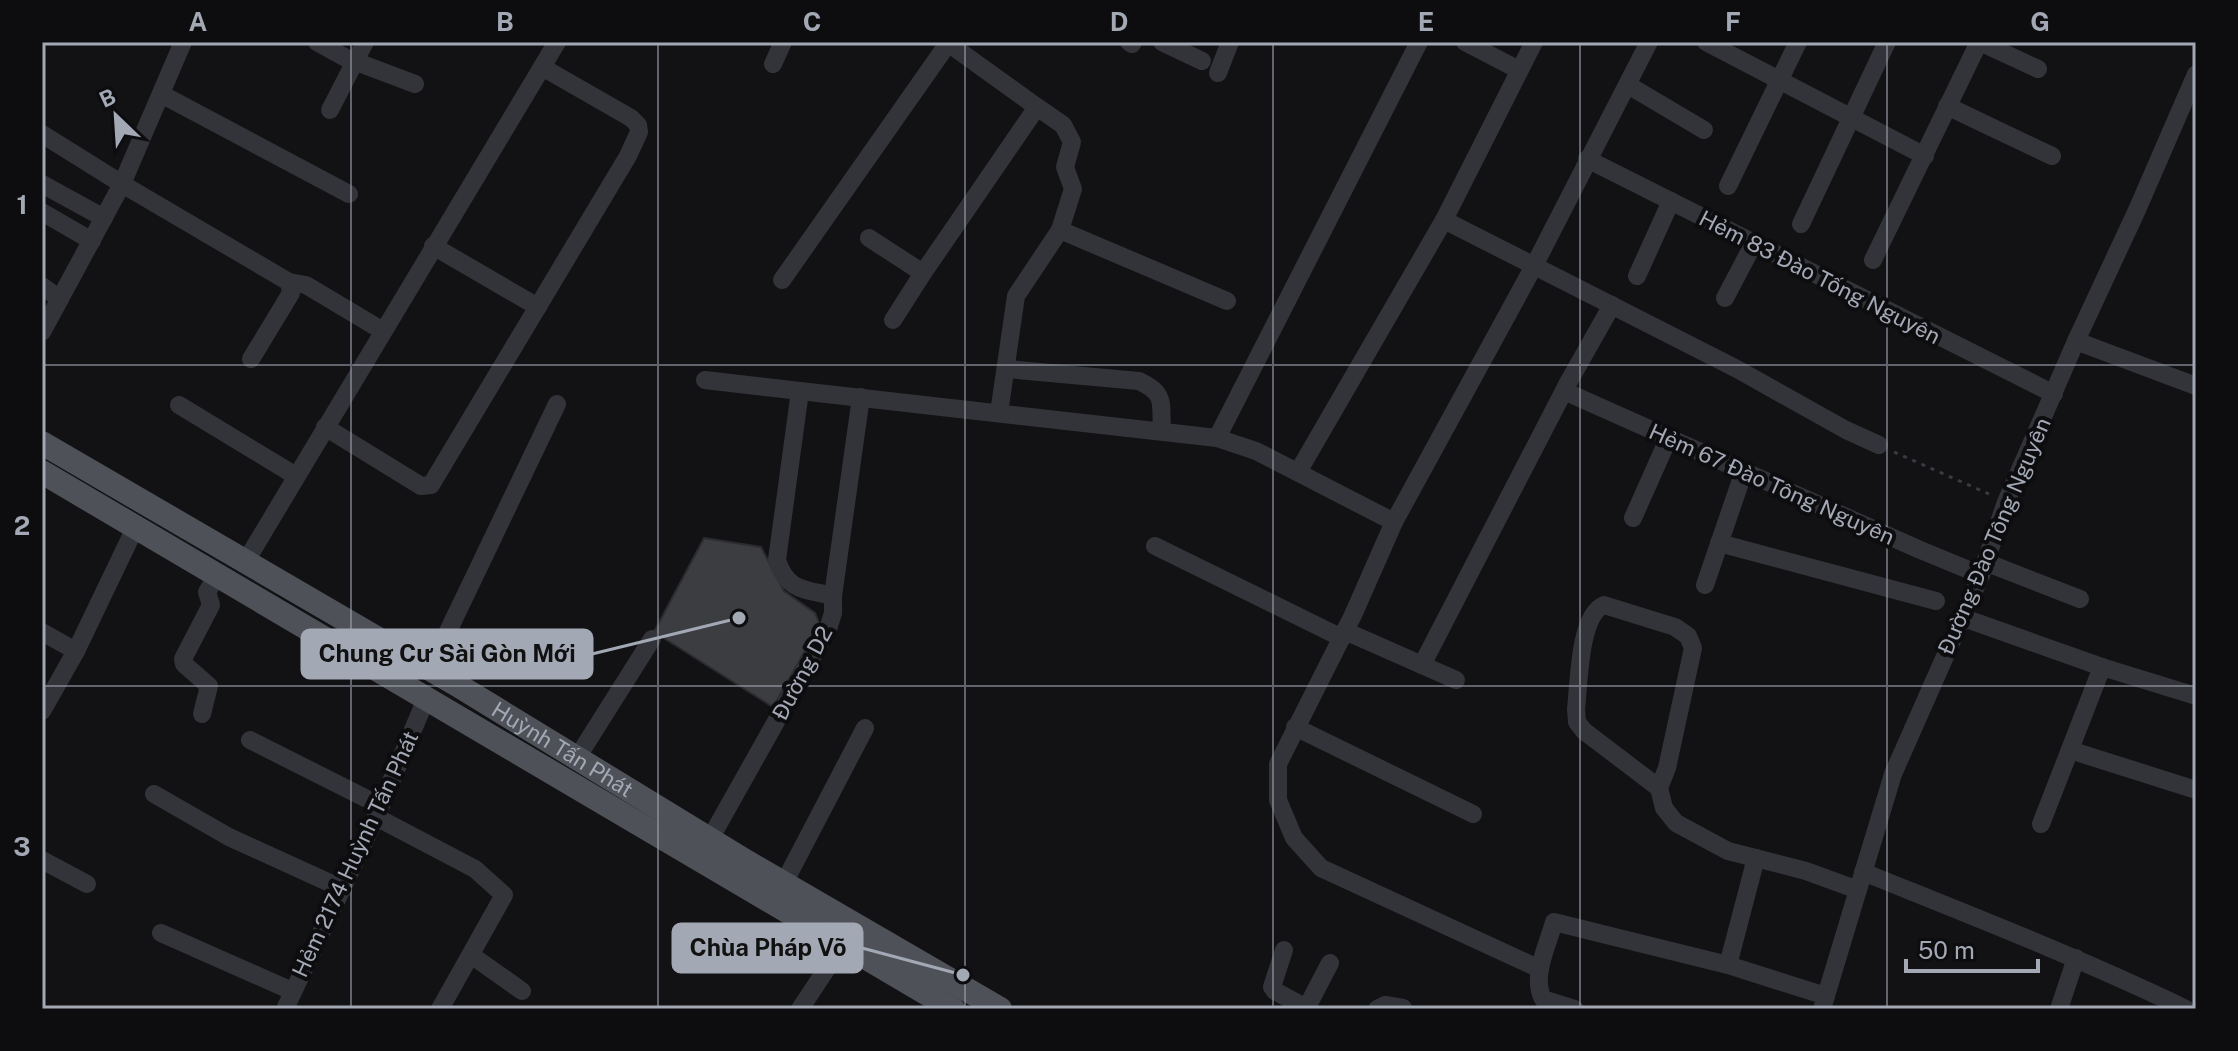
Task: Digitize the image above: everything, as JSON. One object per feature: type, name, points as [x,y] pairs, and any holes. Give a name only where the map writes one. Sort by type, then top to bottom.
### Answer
[{"type":"main road","name":"Huỳnh Tấn Phát","points":[[42,443],[430,669],[990,1007]]},
{"type":"main road","name":"Huỳnh Tấn Phát","points":[[42,472],[953,1009]]},
{"type":"street","points":[[42,332],[122,184],[183,42]]},
{"type":"street","points":[[317,42],[355,61],[415,84]]},
{"type":"street","points":[[330,110],[365,42]]},
{"type":"street","points":[[246,561],[557,42]]},
{"type":"street","points":[[773,64],[783,42]]},
{"type":"street","points":[[1162,42],[1202,61]]},
{"type":"street","points":[[1218,73],[1230,42]]},
{"type":"street","points":[[1217,438],[1419,42]]},
{"type":"street","points":[[1465,42],[1519,70]]},
{"type":"street","points":[[1298,472],[1444,220],[1534,42]]},
{"type":"street","points":[[1540,969],[1321,868],[1294,838],[1278,800],[1278,764],[1344,634],[1394,522],[1534,266],[1649,42]]},
{"type":"street","points":[[1706,42],[1925,156]]},
{"type":"street","points":[[1728,186],[1798,42]]},
{"type":"street","points":[[1801,224],[1887,42]]},
{"type":"street","points":[[1873,260],[1979,42],[2038,69]]},
{"type":"street","points":[[782,280],[949,43],[1063,125],[1072,142],[1065,167],[1073,189],[1060,230],[1016,296],[999,413]]},
{"type":"street","points":[[325,427],[421,486],[431,485],[628,156],[639,132],[638,125],[631,118],[542,67]]},
{"type":"street","name":"Đường Đào Tông Nguyên","points":[[1824,1002],[1893,774],[1983,568],[2006,502],[2196,74]]},
{"type":"street","points":[[1628,85],[1704,130]]},
{"type":"street","points":[[161,94],[349,194]]},
{"type":"street","points":[[1947,106],[2052,156]]},
{"type":"street","points":[[893,320],[1037,107]]},
{"type":"street","points":[[42,134],[289,282],[306,285],[383,331]]},
{"type":"street","name":"Hẻm 83 Đào Tống Nguyên","points":[[1587,159],[2054,394]]},
{"type":"street","points":[[42,184],[104,218]]},
{"type":"street","points":[[1637,276],[1671,201]]},
{"type":"street","points":[[42,212],[92,241]]},
{"type":"street","points":[[1444,220],[1879,445]]},
{"type":"street","points":[[1060,230],[1227,301]]},
{"type":"street","points":[[869,238],[923,273]]},
{"type":"street","points":[[1725,298],[1754,243]]},
{"type":"street","points":[[433,246],[538,307]]},
{"type":"street","points":[[251,359],[291,293],[289,282]]},
{"type":"street","points":[[42,286],[60,299]]},
{"type":"street","points":[[1422,665],[1612,305]]},
{"type":"street","points":[[2076,341],[2196,386]]},
{"type":"street","points":[[1006,369],[1139,381],[1157,391],[1160,397],[1162,431]]},
{"type":"street","points":[[705,380],[1217,438],[1256,451],[1394,522]]},
{"type":"street","points":[[800,391],[777,560],[781,574],[791,586],[833,596]]},
{"type":"street","name":"Hẻm 67 Đào Tông Nguyên","points":[[1564,391],[1744,471],[1983,568],[2080,599]]},
{"type":"street","name":"Đường D2","points":[[710,839],[828,629],[833,613],[861,397]]},
{"type":"street","points":[[430,669],[557,404]]},
{"type":"street","points":[[179,405],[296,476]]},
{"type":"street","points":[[1633,518],[1669,437]]},
{"type":"street","points":[[1705,585],[1744,471]]},
{"type":"street","points":[[42,711],[76,651],[135,528]]},
{"type":"street","points":[[1719,543],[1936,601]]},
{"type":"street","points":[[1155,546],[1344,634],[1456,680]]},
{"type":"street","points":[[202,714],[209,686],[184,664],[183,659],[211,605],[207,592],[217,576]]},
{"type":"street","points":[[1659,788],[1584,731],[1577,722],[1587,624],[1596,608],[1604,605],[1675,627],[1688,636],[1693,648],[1667,768],[1659,788],[1664,808],[1676,823],[1728,851],[1861,881],[2076,958],[2186,1009]]},
{"type":"street","points":[[1961,617],[2102,667],[2196,696]]},
{"type":"street","points":[[42,632],[76,651]]},
{"type":"street","points":[[577,758],[652,639]]},
{"type":"street","points":[[2041,824],[2102,667]]},
{"type":"street","name":"Hẻm 2174 Huỳnh Tấn Phát","points":[[285,1009],[343,889],[426,699]]},
{"type":"street","points":[[1295,727],[1473,814]]},
{"type":"street","points":[[784,883],[865,728]]},
{"type":"street","points":[[250,740],[483,873],[487,882],[503,893],[440,1009]]},
{"type":"street","points":[[2070,750],[2196,790]]},
{"type":"street","points":[[154,794],[229,837],[343,889]]},
{"type":"street","points":[[1728,965],[1756,858]]},
{"type":"street","points":[[42,860],[87,884]]},
{"type":"street","points":[[1575,1009],[1543,999],[1538,977],[1554,922],[1728,965],[1824,1002]]},
{"type":"street","points":[[161,933],[292,991]]},
{"type":"street","points":[[800,1009],[843,944]]},
{"type":"street","points":[[1284,950],[1272,987],[1306,1008],[1330,963]]},
{"type":"street","points":[[471,955],[522,991]]},
{"type":"street","points":[[2059,1009],[2076,958]]},
{"type":"street","points":[[1377,1009],[1385,1005],[1403,1008]]},
{"type":"path","points":[[1879,445],[2006,502]]},
{"type":"building","points":[[704,538],[761,547],[784,591],[815,613],[819,623],[815,634],[773,707],[654,632]]},
{"type":"place","name":"Chung Cư Sài Gòn Mới","points":[[739,618]]},
{"type":"place","name":"Chùa Pháp Võ","points":[[963,975]]}]
